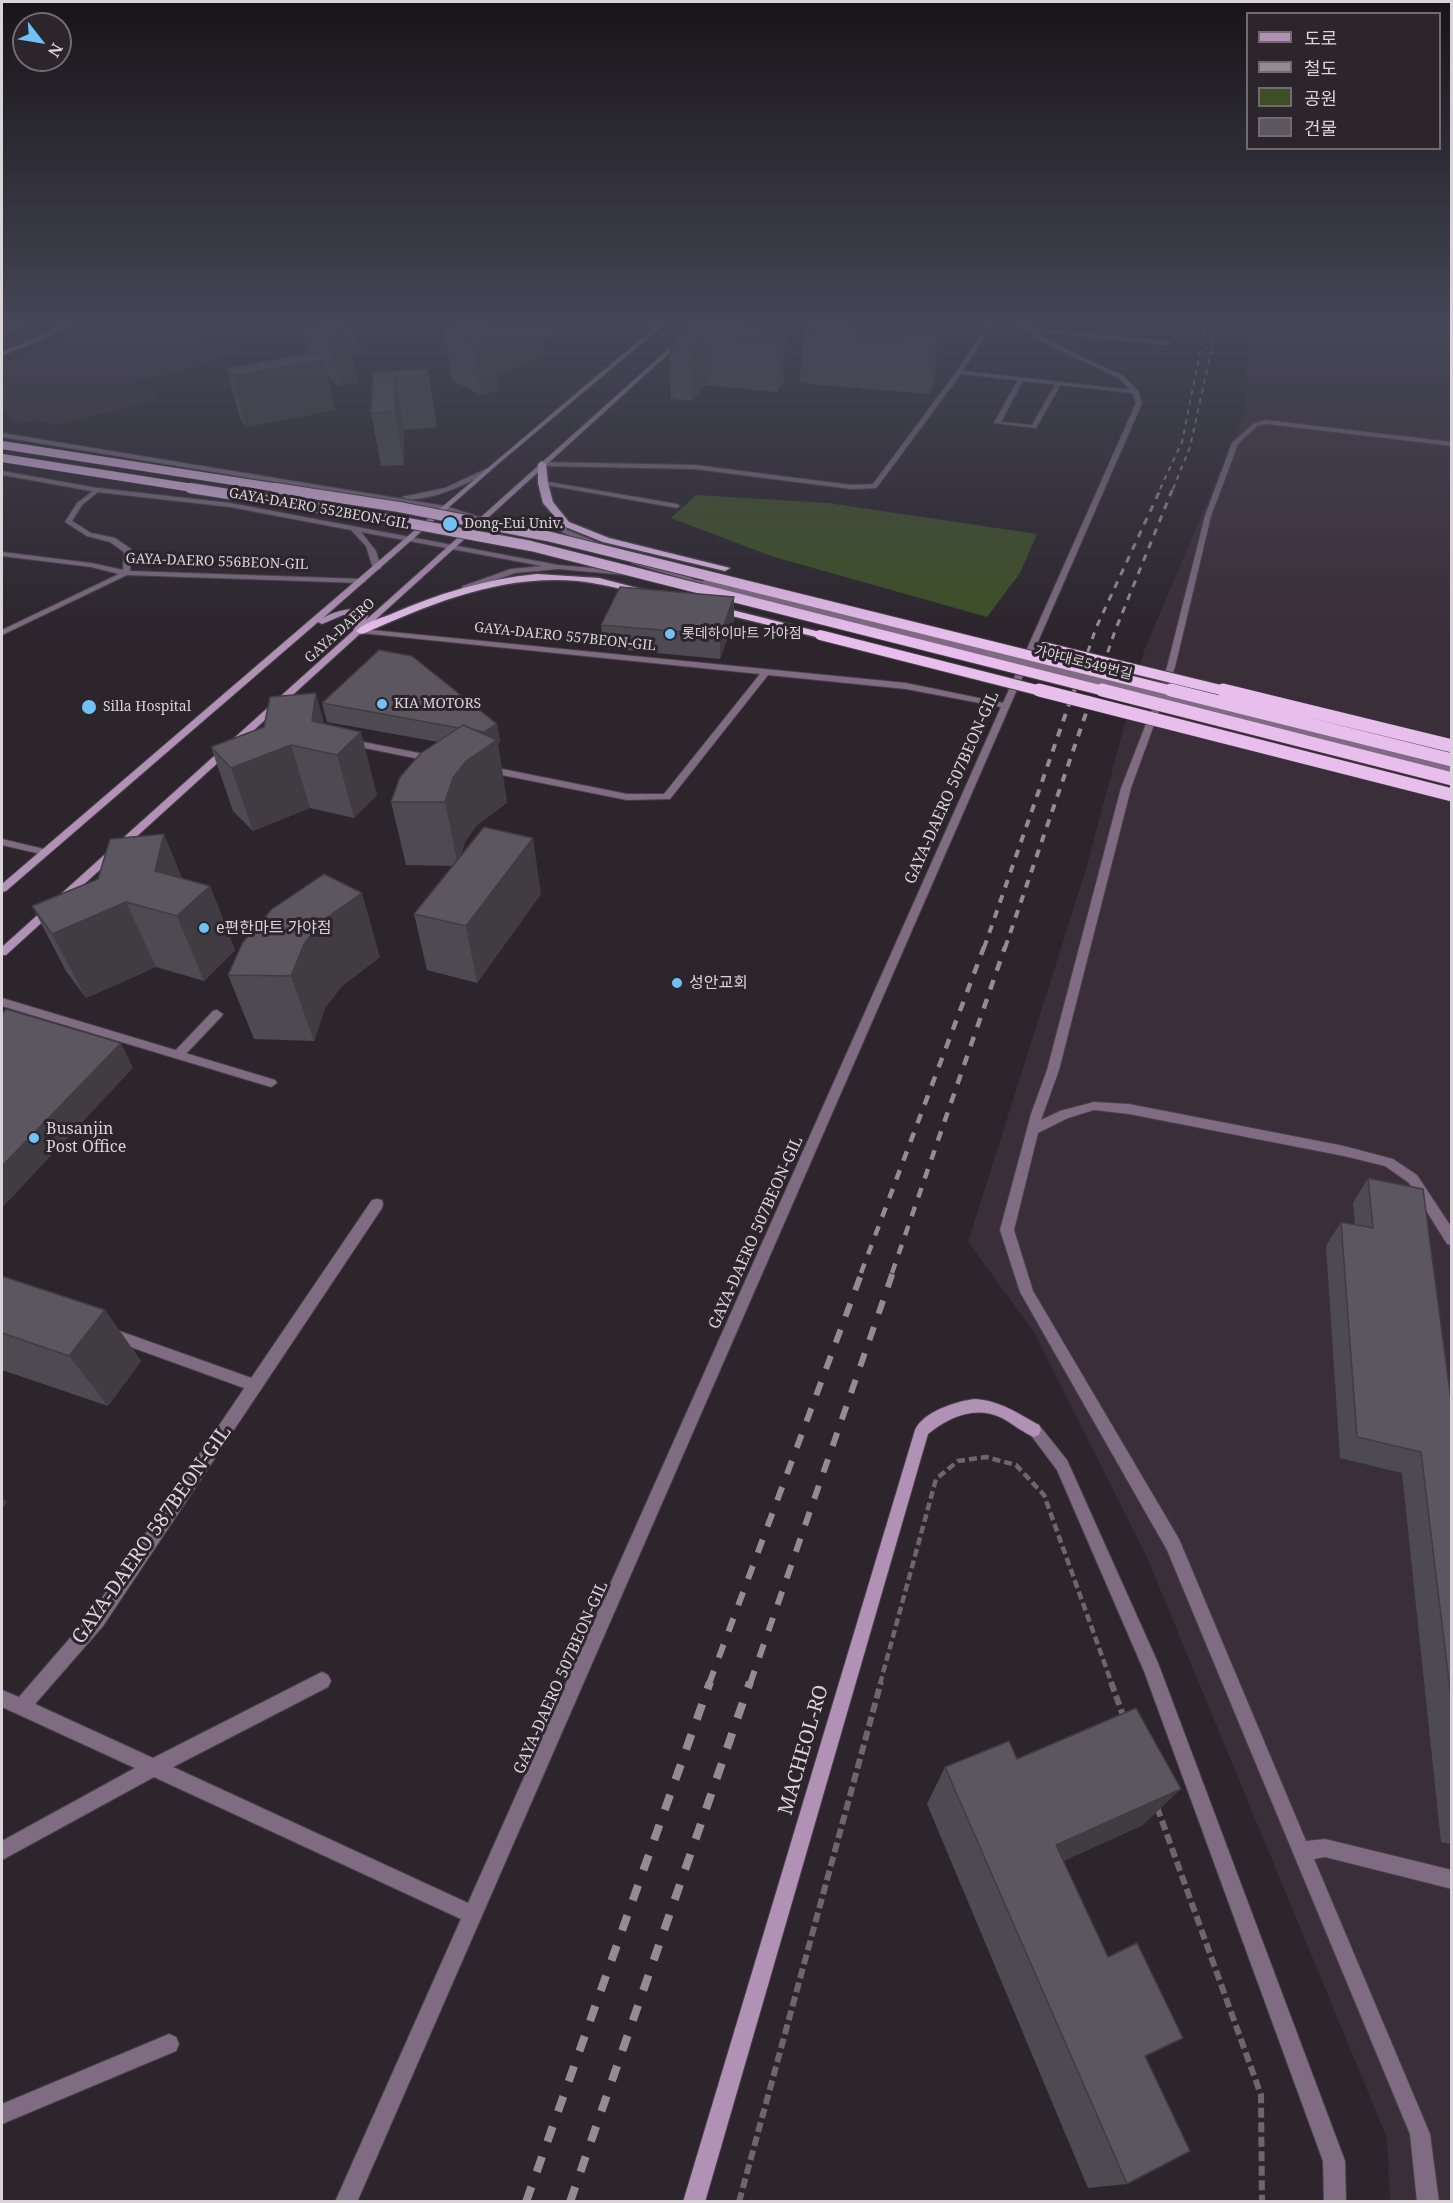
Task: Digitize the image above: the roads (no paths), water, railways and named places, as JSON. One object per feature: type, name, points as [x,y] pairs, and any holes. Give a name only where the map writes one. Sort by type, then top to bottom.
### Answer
[{"type":"highway","points":[[2,445],[399,507],[547,536],[1452,760]]},
{"type":"highway","points":[[2,458],[381,518],[531,546],[1452,779]]},
{"type":"highway","points":[[542,464],[543,483],[549,503],[566,524],[606,540],[1452,746]]},
{"type":"highway","points":[[358,634],[465,588],[512,580],[563,577],[605,581],[667,597]]},
{"type":"highway","points":[[700,605],[1452,795]]},
{"type":"main road","name":"GAYA-DAERO","points":[[2,889],[362,582],[534,431]]},
{"type":"main road","name":"GAYA-DAERO","points":[[2,952],[358,634],[579,431]]},
{"type":"main road","points":[[304,631],[342,612],[352,610],[361,612],[364,616],[358,634]]},
{"type":"main road","name":"MACHEOL-RO","points":[[694,2202],[922,1430],[942,1413],[966,1406],[997,1408],[1034,1430]]},
{"type":"street","points":[[542,464],[695,466],[851,487],[875,486],[916,431]]},
{"type":"street","name":"GAYA-DAERO 507BEON-GIL","points":[[346,2202],[1127,431]]},
{"type":"street","points":[[1249,431],[1235,443],[1208,516],[1171,667],[1126,788],[1053,1070],[1032,1130],[1007,1230],[1027,1292],[1173,1545],[1420,2134],[1428,2202]]},
{"type":"street","points":[[1340,431],[1452,444]]},
{"type":"street","points":[[2,435],[445,508],[707,584]]},
{"type":"street","points":[[385,498],[412,497],[445,490],[486,471]]},
{"type":"street","name":"GAYA-DAERO 552BEON-GIL","points":[[2,473],[97,490],[230,505],[558,567]]},
{"type":"street","points":[[543,483],[677,506]]},
{"type":"street","points":[[2,633],[126,573],[128,551],[112,540],[89,536],[68,522],[79,504],[97,490]]},
{"type":"street","points":[[562,519],[564,531],[639,564]]},
{"type":"street","points":[[348,526],[365,538],[377,568]]},
{"type":"street","name":"GAYA-DAERO 556BEON-GIL","points":[[2,554],[91,565],[126,573],[362,582]]},
{"type":"street","points":[[465,588],[514,571],[558,567],[707,584]]},
{"type":"street","name":"가야대로549번길","points":[[707,584],[1452,770]]},
{"type":"street","points":[[4,621],[19,623]]},
{"type":"street","name":"GAYA-DAERO 557BEON-GIL","points":[[358,634],[766,670],[906,686],[1006,706]]},
{"type":"street","points":[[475,766],[627,797],[667,797],[766,670]]},
{"type":"street","points":[[256,724],[267,726]]},
{"type":"street","points":[[338,740],[440,760]]},
{"type":"street","points":[[2,842],[45,852]]},
{"type":"street","points":[[2,1002],[271,1083]]},
{"type":"street","points":[[178,1055],[217,1014]]},
{"type":"street","points":[[1032,1130],[1064,1114],[1094,1106],[1129,1109],[1389,1162],[1413,1179],[1452,1240]]},
{"type":"street","name":"GAYA-DAERO 587BEON-GIL","points":[[21,1707],[97,1620],[377,1204]]},
{"type":"street","points":[[100,1330],[255,1386]]},
{"type":"street","points":[[1034,1430],[1062,1465],[1152,1669],[1334,2161],[1335,2202]]},
{"type":"street","points":[[2,1851],[153,1768],[322,1682]]},
{"type":"street","points":[[2,1698],[474,1915]]},
{"type":"street","points":[[1300,1851],[1325,1848],[1452,1881]]},
{"type":"street","points":[[2,2114],[169,2044]]},
{"type":"railway","points":[[1160,489],[1182,442],[1184,431]]},
{"type":"railway","points":[[1173,489],[1190,447],[1194,431]]},
{"type":"railway","points":[[1074,692],[1096,628],[1161,488]]},
{"type":"railway","points":[[1094,692],[1115,631],[1173,488]]},
{"type":"railway","points":[[984,948],[1074,690]]},
{"type":"railway","points":[[1005,948],[1094,690]]},
{"type":"railway","points":[[861,1273],[984,947]]},
{"type":"railway","points":[[892,1273],[1005,947]]},
{"type":"railway","points":[[709,1684],[862,1272]]},
{"type":"railway","points":[[750,1684],[893,1272]]},
{"type":"railway","points":[[526,2202],[710,1682]]},
{"type":"railway","points":[[570,2202],[750,1682]]},
{"type":"place","name":"Dong-Eui Univ.","points":[[450,524]]},
{"type":"place","name":"롯데하이마트 가야점","points":[[670,634]]},
{"type":"place","name":"KIA MOTORS","points":[[382,704]]},
{"type":"place","name":"Silla Hospital","points":[[89,707]]},
{"type":"place","name":"e편한마트 가야점","points":[[204,928]]},
{"type":"place","name":"성안교회","points":[[677,983]]},
{"type":"place","name":"Busanjin Post Office","points":[[34,1138]]}]
